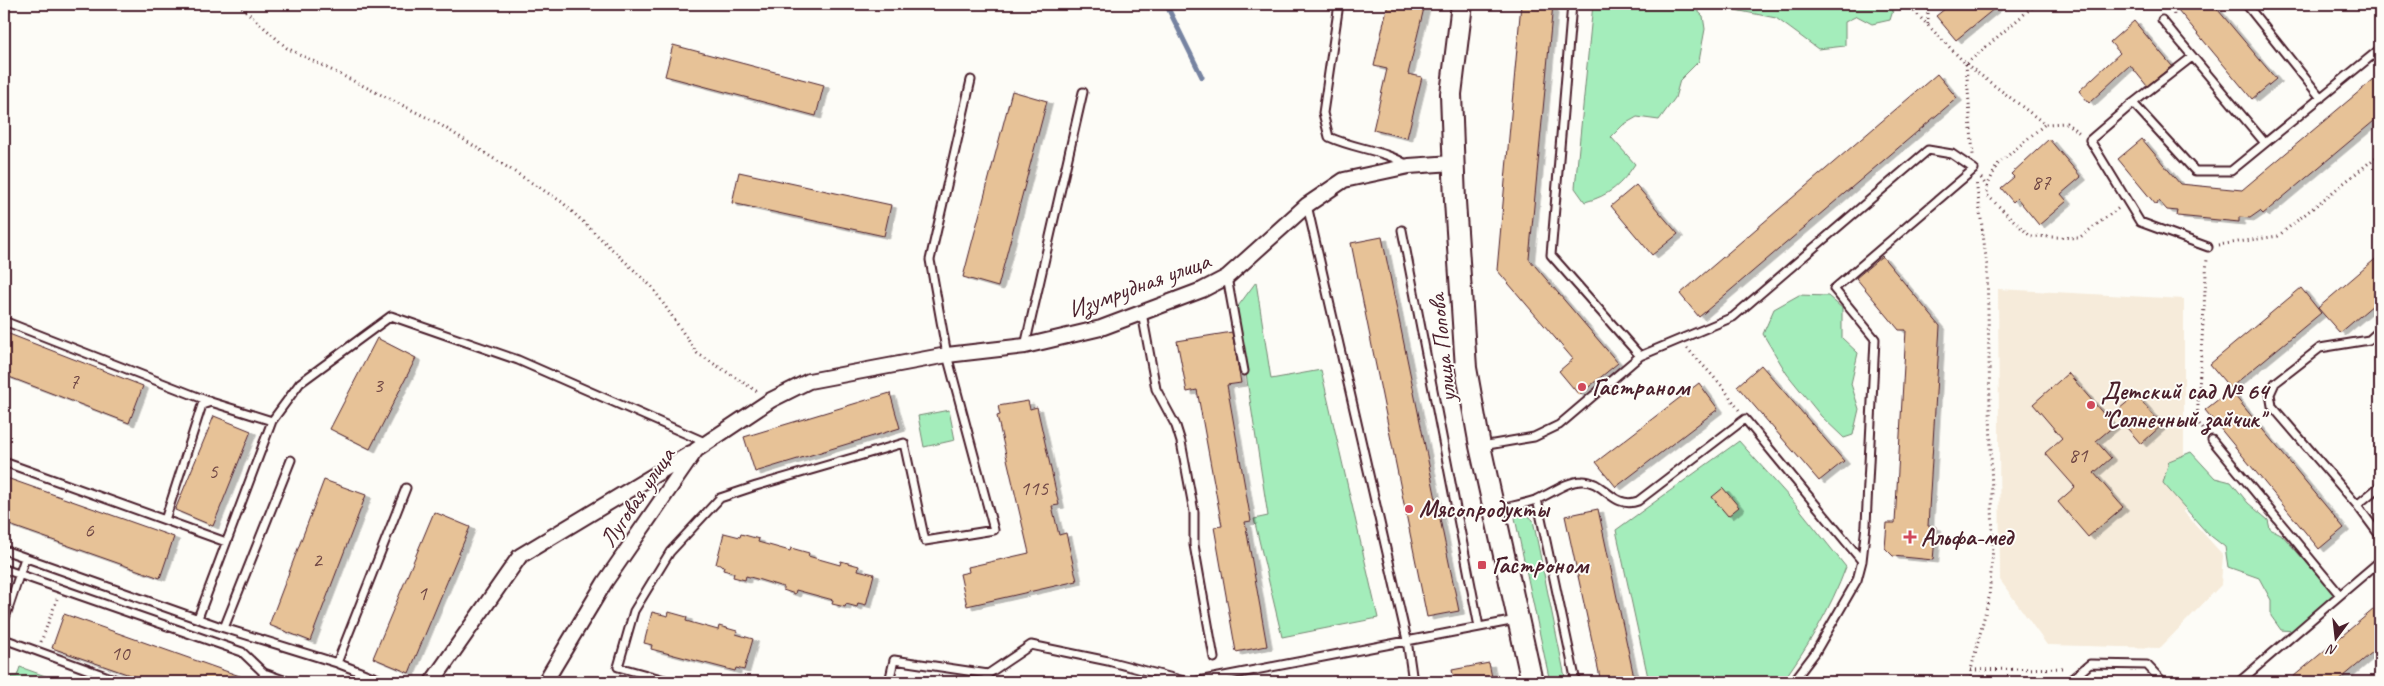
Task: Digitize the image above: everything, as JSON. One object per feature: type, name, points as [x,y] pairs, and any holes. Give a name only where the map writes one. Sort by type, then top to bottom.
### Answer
[{"type":"street","name":"улица Попова","points":[[1462,4],[1451,94],[1453,163],[1466,368],[1480,446],[1532,682]]},
{"type":"street","name":"Изумрудная улица","points":[[809,381],[947,355],[1025,346],[1101,328],[1202,290],[1227,277],[1307,205],[1344,180],[1409,166],[1453,163]]},
{"type":"street","name":"Луговая улица","points":[[546,682],[606,582],[702,447],[771,400],[809,381]]},
{"type":"street","points":[[432,682],[520,556],[702,447]]},
{"type":"lane","points":[[1339,4],[1323,113],[1329,137],[1348,146],[1396,158],[1409,166]]},
{"type":"lane","points":[[1572,4],[1552,255],[1640,356]]},
{"type":"lane","points":[[2246,4],[2321,98]]},
{"type":"lane","points":[[2162,20],[2265,144]]},
{"type":"lane","points":[[2133,103],[2195,171],[2231,171],[2380,49]]},
{"type":"lane","points":[[2192,57],[2133,103],[2090,140],[2140,222],[2208,247]]},
{"type":"lane","points":[[672,682],[618,667],[634,611],[670,552],[720,498],[904,443],[925,541],[994,530],[947,355],[930,260],[971,80]]},
{"type":"lane","points":[[1025,346],[1084,92]]},
{"type":"lane","points":[[1480,446],[1534,437],[1559,425],[1640,356],[1732,317],[1928,150],[1952,154],[1974,169],[1834,289],[1875,339],[1866,526],[1862,561],[1857,580],[1815,653],[1793,682]]},
{"type":"lane","points":[[1307,205],[1407,640],[1413,682]]},
{"type":"lane","points":[[1402,230],[1479,627]]},
{"type":"lane","points":[[1227,277],[1244,372]]},
{"type":"lane","points":[[1142,313],[1156,389],[1173,418],[1181,442],[1194,512],[1194,545],[1214,658]]},
{"type":"lane","points":[[198,618],[272,421],[300,383],[391,316],[518,360],[702,447]]},
{"type":"lane","points":[[4,321],[212,402],[272,421]]},
{"type":"lane","points":[[2380,330],[2369,340],[2320,348],[2275,383],[2270,394],[2272,406],[2357,505],[2380,536]]},
{"type":"lane","points":[[165,520],[202,405],[212,402]]},
{"type":"lane","points":[[1494,511],[1537,499],[1582,481],[1591,482],[1620,501],[1629,504],[1638,501],[1745,419],[1862,561]]},
{"type":"lane","points":[[2212,440],[2340,595]]},
{"type":"lane","points":[[224,628],[291,460]]},
{"type":"lane","points":[[4,462],[226,542]]},
{"type":"lane","points":[[2357,505],[2380,486]]},
{"type":"lane","points":[[337,663],[406,488]]},
{"type":"lane","points":[[1537,499],[1576,682]]},
{"type":"lane","points":[[4,550],[224,628],[337,663],[386,682]]},
{"type":"lane","points":[[4,621],[25,558]]},
{"type":"lane","points":[[2239,682],[2380,561]]},
{"type":"lane","points":[[4,569],[242,652],[264,673],[289,682]]},
{"type":"lane","points":[[1193,682],[1518,620]]},
{"type":"lane","points":[[4,639],[122,682]]},
{"type":"lane","points":[[986,682],[988,674],[1031,645],[1108,661],[1188,682]]},
{"type":"lane","points":[[889,682],[894,660],[988,674]]},
{"type":"lane","points":[[2068,682],[2090,664],[2147,665],[2163,682]]},
{"type":"lane","points":[[261,682],[264,673]]},
{"type":"path","points":[[238,4],[287,48],[436,122],[562,202],[652,288],[697,353],[771,400]]},
{"type":"path","points":[[1908,4],[1966,64],[2045,124]]},
{"type":"path","points":[[1928,4],[1928,25]]},
{"type":"path","points":[[1966,64],[2036,4]]},
{"type":"path","points":[[1966,64],[1974,169],[1987,265],[1993,546],[1989,598],[1971,670],[1971,682]]},
{"type":"path","points":[[2090,140],[2066,123],[2045,124],[1997,165],[1987,187],[1987,195],[2030,236],[2079,238],[2128,201]]},
{"type":"path","points":[[2212,440],[2197,421],[2208,247],[2278,236],[2380,154]]},
{"type":"path","points":[[1974,169],[1987,187]]},
{"type":"path","points":[[1679,340],[1722,386],[1745,419]]},
{"type":"path","points":[[39,648],[56,599],[65,602]]},
{"type":"path","points":[[1971,670],[2085,668]]},
{"type":"path","points":[[2374,682],[2380,678]]},
{"type":"shaded area","name":"Детский сад № 64 \"Солнечный зайчик\"","points":[[1998,289],[2184,299],[2184,512],[2223,555],[2221,585],[2160,648],[2047,645],[2000,580]]},
{"type":"green space","points":[[1593,4],[1690,4],[1703,16],[1705,29],[1699,61],[1680,80],[1675,98],[1659,120],[1637,117],[1623,125],[1611,137],[1635,164],[1620,183],[1608,193],[1585,202],[1575,188]]},
{"type":"green space","points":[[1730,4],[1895,4],[1890,20],[1872,24],[1857,16],[1845,22],[1845,46],[1818,49],[1776,18],[1735,10]]},
{"type":"green space","points":[[1256,282],[1271,379],[1321,370],[1378,618],[1282,637],[1254,519],[1268,516],[1236,309]]},
{"type":"green space","points":[[1799,295],[1828,296],[1842,308],[1842,338],[1858,353],[1851,384],[1859,409],[1853,435],[1844,438],[1821,416],[1787,374],[1763,334],[1774,309]]},
{"type":"green space","points":[[949,410],[955,440],[924,447],[918,416]]},
{"type":"green space","points":[[1739,441],[1798,507],[1846,567],[1818,627],[1782,682],[1649,682],[1616,530]]},
{"type":"green space","points":[[2191,452],[2215,478],[2231,482],[2248,503],[2268,520],[2270,529],[2282,535],[2336,596],[2294,631],[2281,630],[2271,616],[2271,600],[2259,578],[2228,567],[2225,547],[2207,533],[2163,483],[2169,461]]},
{"type":"green space","points":[[1524,512],[1533,520],[1566,682],[1550,682],[1515,518],[1518,513]]},
{"type":"green space","points":[[20,667],[62,682],[4,682],[6,677],[17,676]]},
{"type":"building","points":[[1388,4],[1425,4],[1408,74],[1422,77],[1407,138],[1373,130],[1387,69],[1374,66]]},
{"type":"building","points":[[1521,4],[1553,4],[1529,259],[1618,363],[1579,395],[1559,371],[1573,359],[1497,270]]},
{"type":"building","points":[[1951,4],[2000,4],[1956,40],[1936,16]]},
{"type":"building","points":[[2173,4],[2213,4],[2276,79],[2252,99]]},
{"type":"building","points":[[2134,21],[2172,66],[2147,86],[2130,65],[2089,103],[2079,91],[2120,53],[2110,42]]},
{"type":"building","points":[[673,45],[824,85],[816,116],[665,76]]},
{"type":"building","points":[[1937,74],[1957,98],[1699,317],[1680,294]]},
{"type":"building","points":[[2380,74],[2380,116],[2263,214],[2260,211],[2250,218],[2239,217],[2239,222],[2177,216],[2178,211],[2167,210],[2159,201],[2156,205],[2118,159],[2142,139],[2180,184],[2242,190]]},
{"type":"building","points":[[1012,91],[1047,101],[998,287],[963,277]]},
{"type":"building","points":[[2049,139],[2081,177],[2061,194],[2067,201],[2039,225],[2017,198],[2013,202],[2001,188],[2014,177],[2011,174]]},
{"type":"building","points":[[739,172],[891,205],[884,236],[732,203]]},
{"type":"building","points":[[1636,185],[1678,234],[1652,255],[1611,206]]},
{"type":"building","points":[[1382,237],[1459,611],[1427,617],[1351,243]]},
{"type":"building","points":[[2380,255],[2380,299],[2340,333],[2318,308]]},
{"type":"building","points":[[1882,256],[1940,326],[1928,526],[1936,527],[1933,560],[1893,556],[1885,548],[1887,523],[1895,523],[1906,330],[1899,330],[1856,278]]},
{"type":"building","points":[[2301,288],[2321,313],[2230,388],[2210,364]]},
{"type":"building","points":[[4,332],[143,386],[129,423],[4,375]]},
{"type":"building","points":[[1232,332],[1241,383],[1227,385],[1251,521],[1245,522],[1267,646],[1236,652],[1214,527],[1222,526],[1197,390],[1187,392],[1177,341]]},
{"type":"building","points":[[377,338],[416,358],[370,449],[330,429]]},
{"type":"building","points":[[1761,365],[1844,461],[1819,481],[1737,386]]},
{"type":"building","points":[[2068,373],[2114,426],[2096,441],[2111,458],[2094,473],[2123,507],[2088,537],[2058,502],[2075,487],[2045,453],[2062,438],[2033,404]]},
{"type":"building","points":[[1699,383],[1718,409],[1616,487],[1596,462]]},
{"type":"building","points":[[2230,390],[2344,528],[2319,549],[2205,410]]},
{"type":"building","points":[[890,393],[900,428],[755,472],[744,437]]},
{"type":"building","points":[[2136,395],[2162,425],[2141,444],[2114,413]]},
{"type":"building","points":[[1028,401],[1030,409],[1037,407],[1059,505],[1052,506],[1059,535],[1066,533],[1077,581],[967,606],[960,574],[969,572],[968,567],[1029,553],[997,416],[1000,415],[998,406]]},
{"type":"building","points":[[214,416],[251,431],[213,526],[175,510]]},
{"type":"building","points":[[4,477],[174,537],[160,578],[4,523]]},
{"type":"building","points":[[324,480],[366,495],[310,641],[269,625]]},
{"type":"building","points":[[1723,488],[1739,507],[1728,516],[1712,497]]},
{"type":"building","points":[[1598,509],[1635,682],[1601,682],[1565,516]]},
{"type":"building","points":[[434,512],[470,527],[409,673],[373,658]]},
{"type":"building","points":[[724,533],[740,537],[741,534],[759,539],[758,542],[790,551],[791,548],[809,553],[808,556],[840,565],[841,561],[859,566],[858,570],[874,574],[866,605],[858,603],[857,607],[846,604],[845,607],[832,604],[833,600],[796,590],[795,594],[783,590],[783,587],[746,576],[745,580],[733,577],[734,573],[723,570],[724,566],[716,564]]},
{"type":"building","points":[[2380,604],[2380,646],[2337,682],[2287,682]]},
{"type":"building","points":[[652,612],[668,616],[669,612],[687,617],[686,621],[718,630],[719,626],[737,631],[736,634],[753,639],[744,670],[736,668],[735,671],[651,649],[652,645],[644,643]]},
{"type":"building","points":[[64,614],[251,680],[251,682],[150,682],[52,648]]},
{"type":"building","points":[[1489,663],[1493,682],[1455,682],[1452,670]]},
{"type":"waterway","points":[[1166,4],[1202,77]]},
{"type":"place","name":"Гастраном","points":[[1582,387]]},
{"type":"place","name":"Детский сад № 64 \"Солнечный зайчик\"","points":[[2091,405]]},
{"type":"place","name":"Мясопродукты","points":[[1409,509]]},
{"type":"place","name":"Альфа-мед","points":[[1910,537]]},
{"type":"place","name":"Гастроном","points":[[1482,565]]}]
